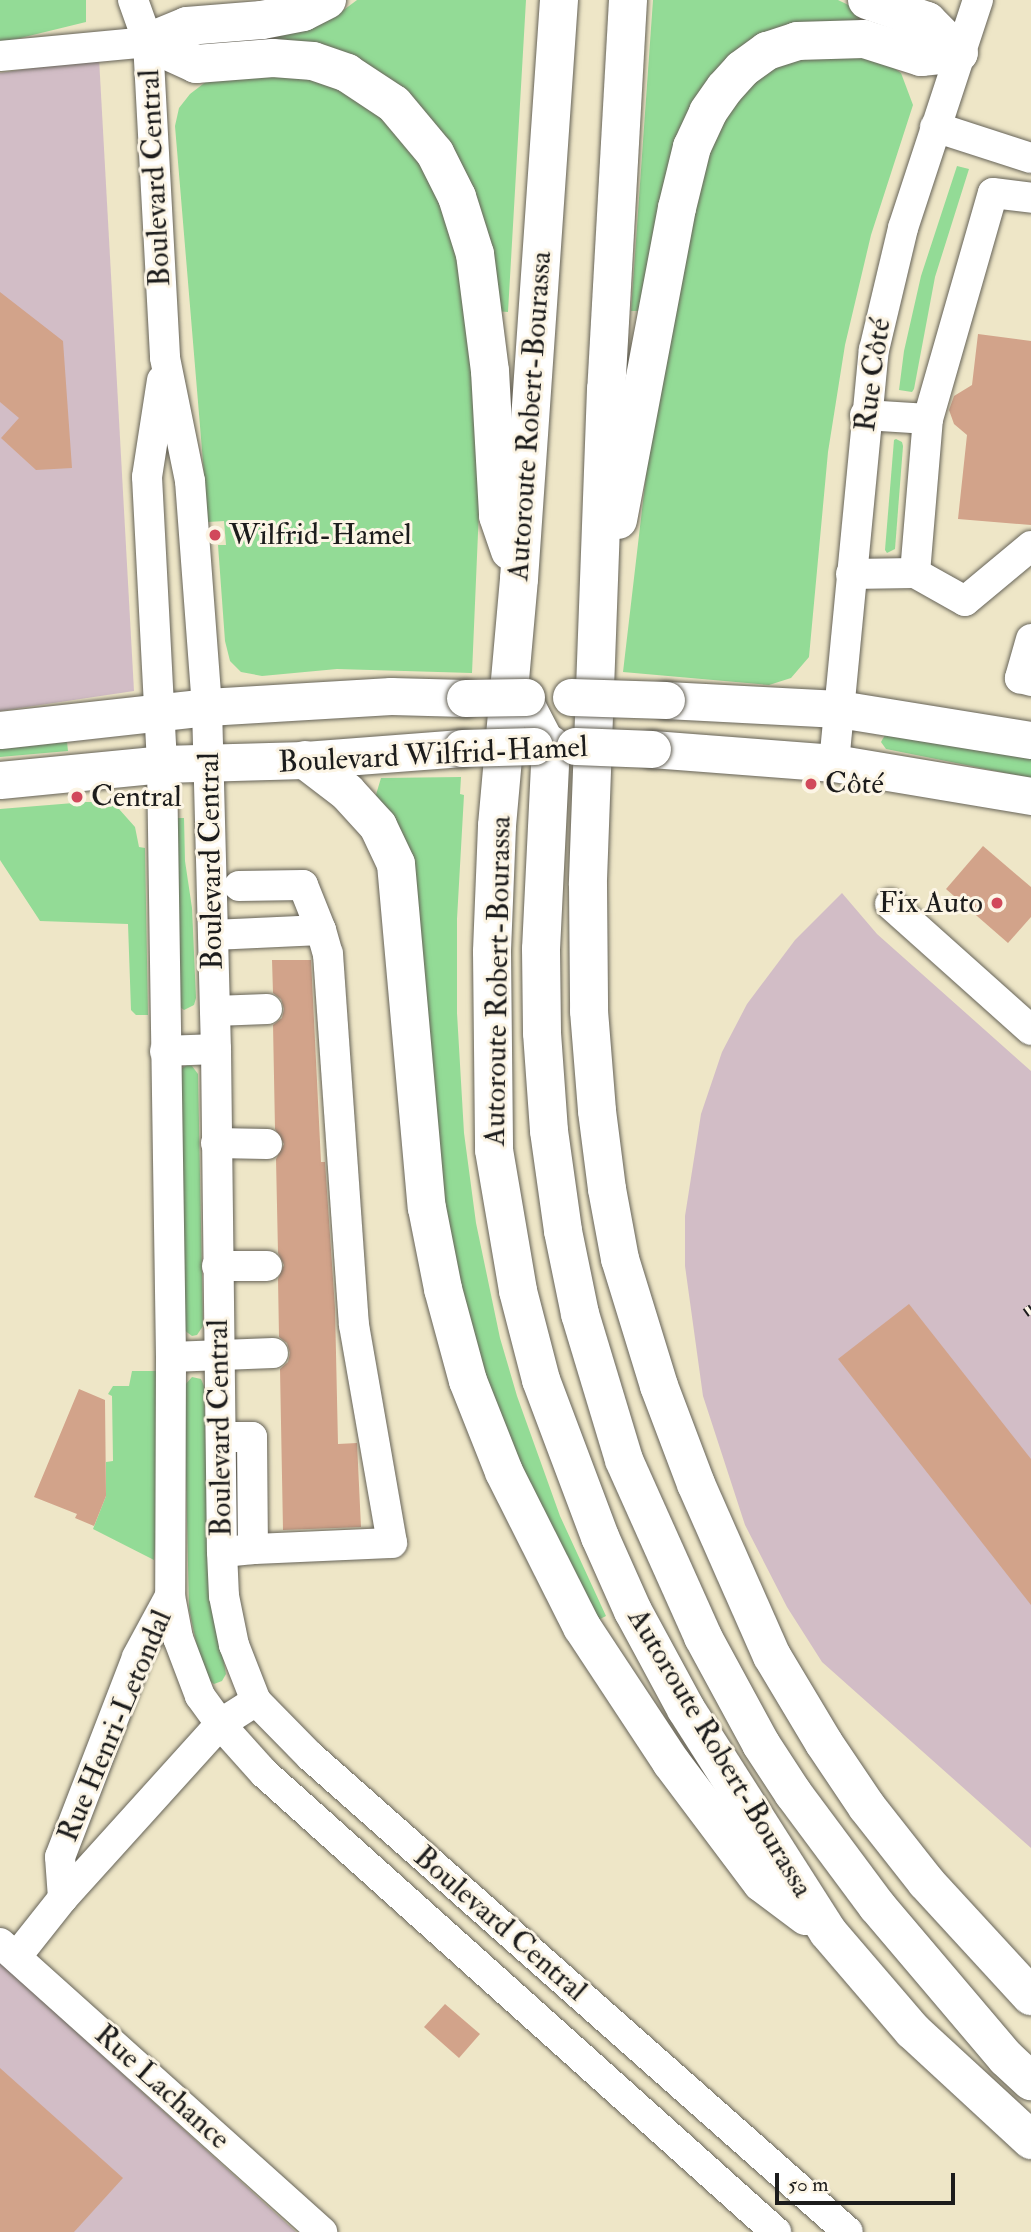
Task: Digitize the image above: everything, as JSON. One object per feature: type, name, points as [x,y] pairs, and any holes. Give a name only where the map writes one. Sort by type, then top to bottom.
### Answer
[{"type":"highway","points":[[148,42],[187,26],[262,20],[303,12],[327,0]]},
{"type":"highway","name":"Autoroute Robert-Bourassa","points":[[559,0],[519,579],[497,826],[491,1041],[494,1150],[518,1291],[541,1380],[569,1458],[633,1611],[719,1764],[828,1932],[913,2031],[1031,2140]]},
{"type":"highway","points":[[628,0],[596,626],[588,885],[589,1011],[607,1189],[620,1259],[639,1323],[696,1484],[772,1656],[824,1743],[867,1807],[926,1882],[1031,1996]]},
{"type":"highway","points":[[867,0],[927,21],[959,54]]},
{"type":"highway","points":[[596,626],[636,440],[677,208],[692,147],[708,112],[742,69],[767,51],[797,41],[864,39],[921,57],[959,54]]},
{"type":"highway","points":[[148,42],[196,64],[286,59],[313,61],[347,73],[394,104],[435,153],[457,197],[475,254],[491,382],[498,516],[519,579]]},
{"type":"highway","points":[[306,760],[347,792],[378,826],[396,864],[427,1208],[443,1289],[468,1381],[504,1472],[583,1627],[671,1762],[762,1883],[828,1932]]},
{"type":"highway","points":[[550,762],[541,949],[542,1033],[549,1131],[565,1243],[580,1314],[604,1394],[643,1506],[679,1588],[732,1694],[793,1793],[845,1866],[1006,2058],[1031,2081]]},
{"type":"highway","points":[[908,1941],[1031,2049]]},
{"type":"main road","name":"Boulevard Wilfrid-Hamel","points":[[0,730],[207,707],[391,696],[526,696],[839,709],[1031,740]]},
{"type":"main road","name":"Boulevard Wilfrid-Hamel","points":[[0,780],[162,764],[208,765],[306,760],[463,748],[550,762],[652,749],[834,763],[1031,796]]},
{"type":"street","name":"Boulevard Central","points":[[134,0],[148,42],[165,358],[190,481],[207,707],[216,1049],[222,1552],[228,1623],[256,1701],[310,1756],[848,2232]]},
{"type":"street","name":"Rue Côté","points":[[834,763],[865,415],[874,350],[888,283],[978,0]]},
{"type":"street","points":[[0,55],[148,42]]},
{"type":"street","points":[[936,127],[1031,158]]},
{"type":"street","points":[[915,573],[928,419],[993,193],[1031,198]]},
{"type":"street","name":"Boulevard Central","points":[[165,358],[147,477],[162,764],[171,1357],[170,1596],[178,1637],[200,1696],[220,1724],[264,1773],[776,2232]]},
{"type":"street","points":[[865,415],[928,419]]},
{"type":"street","points":[[851,574],[915,573],[965,601],[1031,547]]},
{"type":"street","points":[[1031,639],[1020,678],[1031,681]]},
{"type":"street","points":[[526,696],[550,762]]},
{"type":"street","points":[[222,1552],[392,1542],[354,1325],[328,954],[303,885],[239,886]]},
{"type":"street","points":[[890,904],[1031,1030]]},
{"type":"street","points":[[213,935],[321,930]]},
{"type":"street","points":[[215,1011],[267,1009]]},
{"type":"street","points":[[165,1051],[216,1049]]},
{"type":"street","points":[[216,1143],[267,1143]]},
{"type":"street","points":[[217,1266],[267,1266]]},
{"type":"street","points":[[171,1357],[273,1353]]},
{"type":"street","points":[[221,1437],[252,1437],[253,1549]]},
{"type":"street","name":"Rue Henri-Letondal","points":[[63,1898],[60,1857],[138,1657],[170,1596]]},
{"type":"street","name":"Rue Henri-Letondal","points":[[8,1949],[63,1898],[220,1724],[256,1701]]},
{"type":"street","name":"Rue Lachance","points":[[8,1949],[322,2232]]},
{"type":"street","points":[[694,2159],[726,2123]]},
{"type":"shaded area","points":[[99,58],[134,691],[0,711],[0,73]]},
{"type":"shaded area","points":[[842,893],[877,934],[1031,1071],[1031,1848],[822,1662],[787,1607],[745,1525],[703,1396],[685,1266],[685,1216],[701,1114],[722,1052],[747,1004],[795,940]]},
{"type":"shaded area","points":[[0,1958],[17,1978],[296,2232],[0,2232]]},
{"type":"green space","points":[[0,0],[86,0],[86,22],[0,43]]},
{"type":"green space","points":[[357,0],[526,0],[508,312],[494,311],[445,148],[276,47],[275,34],[341,12]]},
{"type":"green space","points":[[653,0],[838,0],[863,12],[859,26],[732,62],[646,311],[631,311]]},
{"type":"green space","points":[[876,56],[901,73],[913,105],[871,235],[845,345],[828,452],[809,657],[791,678],[769,685],[623,672],[647,467],[695,188],[727,99],[789,59]]},
{"type":"green space","points":[[242,74],[334,81],[414,144],[444,204],[462,267],[482,440],[472,673],[337,669],[262,676],[241,672],[230,661],[225,641],[218,545],[226,545],[224,521],[208,522],[175,126],[179,108],[190,94],[207,81]]},
{"type":"green space","points":[[957,166],[969,169],[935,277],[914,389],[912,392],[899,390],[904,351],[921,276]]},
{"type":"green space","points":[[896,439],[902,442],[903,446],[895,549],[887,553],[885,550]]},
{"type":"green space","points":[[885,735],[1031,758],[1031,778],[886,749],[881,742]]},
{"type":"green space","points":[[67,742],[68,751],[0,757],[0,749]]},
{"type":"green space","points":[[461,777],[460,794],[464,795],[457,919],[457,1013],[464,1133],[476,1223],[500,1338],[517,1396],[560,1516],[606,1616],[594,1622],[553,1550],[460,1313],[375,798],[381,778]]},
{"type":"green space","points":[[105,802],[119,809],[135,827],[139,847],[145,848],[148,1015],[136,1015],[131,1010],[128,924],[40,921],[0,860],[0,809]]},
{"type":"green space","points":[[174,818],[184,818],[185,861],[192,908],[196,998],[194,1005],[184,1010],[180,1007]]},
{"type":"green space","points":[[187,1065],[192,1066],[198,1074],[203,1326],[197,1335],[192,1336],[184,1330],[179,1070]]},
{"type":"green space","points":[[132,1371],[156,1371],[158,1513],[154,1560],[93,1529],[106,1496],[106,1462],[113,1461],[112,1396],[108,1394],[113,1386],[129,1386]]},
{"type":"green space","points":[[192,1377],[201,1379],[204,1386],[210,1585],[226,1674],[222,1681],[214,1684],[210,1681],[198,1651],[189,1609],[184,1386]]},
{"type":"building","points":[[0,292],[63,341],[72,468],[36,470],[1,438],[19,418],[0,402]]},
{"type":"building","points":[[978,334],[1031,341],[1031,525],[958,519],[967,435],[954,424],[949,410],[954,396],[972,385]]},
{"type":"building","name":"Fix Auto","points":[[983,846],[1031,887],[1031,917],[1008,943],[946,889]]},
{"type":"building","points":[[272,960],[311,960],[321,1162],[325,1162],[335,1308],[338,1444],[357,1443],[361,1527],[283,1530],[280,1369],[288,1362],[290,1353],[287,1343],[279,1337],[278,1279],[284,1265],[278,1253],[276,1159],[284,1144],[275,1129],[273,1025],[282,1018],[284,1009],[281,999],[273,993]]},
{"type":"building","points":[[909,1304],[1031,1459],[1031,1605],[838,1359]]},
{"type":"building","points":[[79,1389],[105,1400],[106,1496],[94,1526],[75,1518],[77,1514],[34,1497]]},
{"type":"building","points":[[445,2004],[480,2034],[459,2058],[424,2027]]},
{"type":"building","points":[[0,2068],[123,2178],[74,2232],[0,2232]]},
{"type":"railway","points":[[1026,1307],[1031,1314]]},
{"type":"place","name":"Wilfrid-Hamel","points":[[215,535]]},
{"type":"place","name":"Côté","points":[[811,784]]},
{"type":"place","name":"Central","points":[[77,797]]},
{"type":"place","name":"Fix Auto","points":[[997,903]]}]
